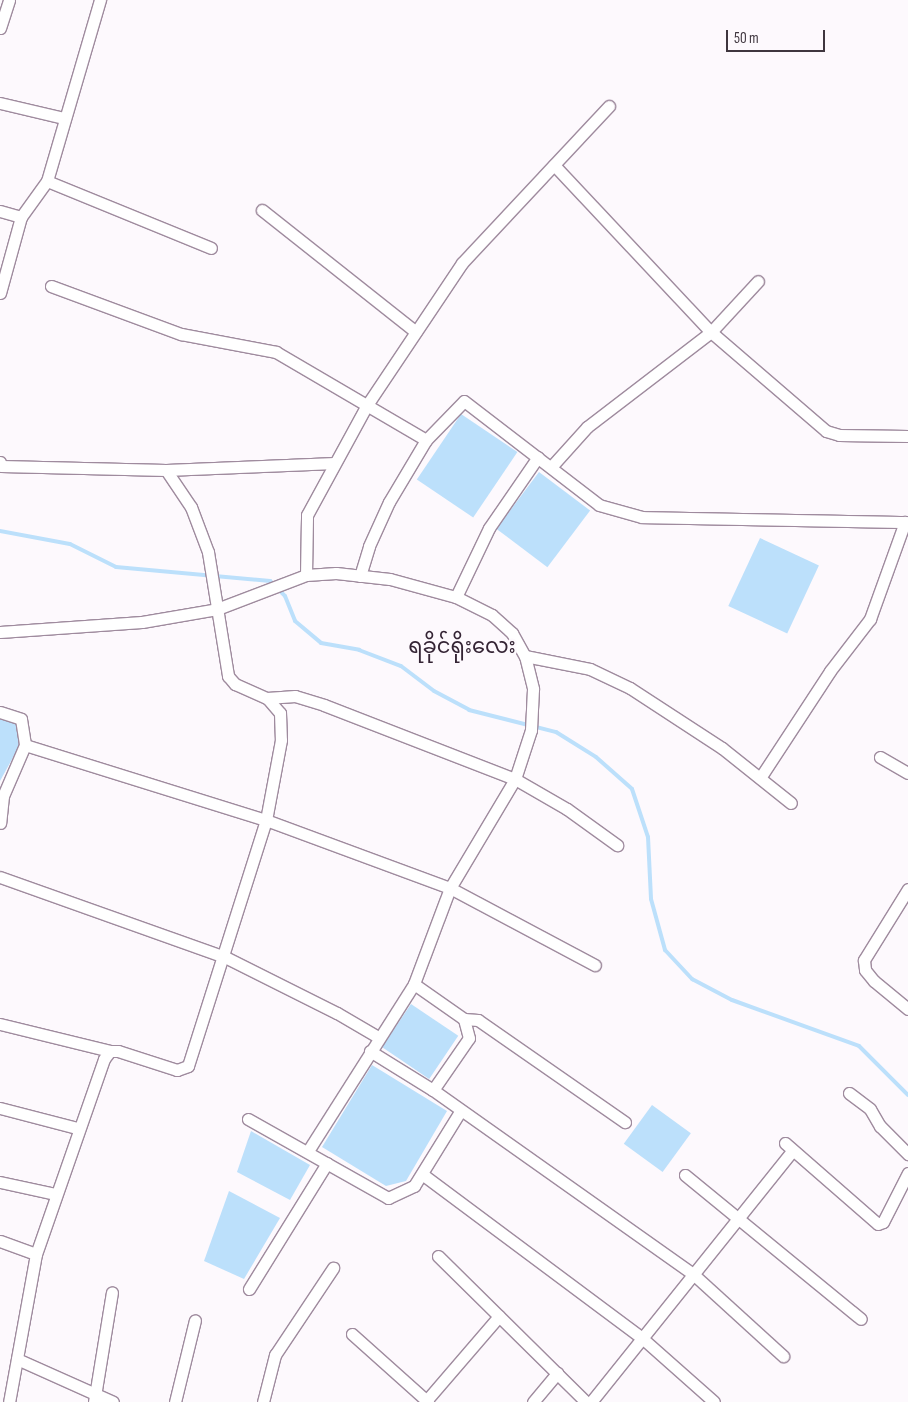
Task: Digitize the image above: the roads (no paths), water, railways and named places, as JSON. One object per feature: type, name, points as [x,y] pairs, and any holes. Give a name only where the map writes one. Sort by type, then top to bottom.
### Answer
[{"type":"street","points":[[0,28],[9,0]]},
{"type":"street","points":[[0,292],[21,217],[47,181],[100,0]]},
{"type":"street","points":[[0,102],[64,118]]},
{"type":"street","points":[[306,575],[307,515],[367,406],[462,263],[609,106]]},
{"type":"street","points":[[554,165],[711,332],[740,360],[832,434],[908,436]]},
{"type":"street","points":[[47,181],[211,248]]},
{"type":"street","points":[[262,210],[416,332]]},
{"type":"street","points":[[0,211],[21,217]]},
{"type":"street","points":[[551,467],[587,427],[711,332],[758,282]]},
{"type":"street","points":[[51,286],[181,334],[276,352],[426,440]]},
{"type":"street","points":[[360,576],[369,546],[389,502],[426,440],[464,401],[599,505],[642,517],[906,522],[870,619],[830,671],[760,778]]},
{"type":"street","points":[[456,597],[489,528],[538,457]]},
{"type":"street","points":[[0,462],[0,466],[166,470],[335,463]]},
{"type":"street","points":[[0,1024],[110,1051],[177,1070],[188,1066],[225,957],[266,820],[281,740],[280,713],[267,698],[235,684],[228,676],[208,552],[191,507],[166,470]]},
{"type":"street","points":[[0,632],[142,622],[217,609],[306,575],[360,576],[390,579],[456,597],[492,615],[512,633],[525,656],[533,689],[531,730],[515,779],[450,888],[414,984],[378,1037],[308,1151]]},
{"type":"street","points":[[525,656],[590,669],[630,688],[722,748],[791,803]]},
{"type":"street","points":[[267,698],[295,696],[324,705],[515,779],[567,809],[617,844]]},
{"type":"street","points":[[0,712],[21,719],[26,745],[3,796],[0,823]]},
{"type":"street","points":[[26,745],[266,820],[450,888],[595,965]]},
{"type":"street","points":[[880,757],[908,773]]},
{"type":"street","points":[[0,877],[225,957],[314,1000],[378,1037]]},
{"type":"street","points":[[908,889],[904,905],[864,960],[865,970],[874,981],[908,1010]]},
{"type":"street","points":[[414,984],[464,1019],[478,1020],[625,1122]]},
{"type":"street","points":[[433,1090],[469,1038],[464,1019]]},
{"type":"street","points":[[9,1402],[36,1254],[77,1128],[104,1059],[110,1051]]},
{"type":"street","points":[[370,1051],[433,1090],[693,1274],[783,1356]]},
{"type":"street","points":[[849,1093],[870,1109],[880,1126],[908,1154]]},
{"type":"street","points":[[0,1108],[77,1128]]},
{"type":"street","points":[[248,1119],[308,1151],[388,1198],[414,1186],[461,1110]]},
{"type":"street","points":[[591,1402],[739,1217],[788,1147],[878,1224],[883,1222],[908,1173]]},
{"type":"street","points":[[249,1289],[327,1162]]},
{"type":"street","points":[[422,1174],[642,1338],[714,1402]]},
{"type":"street","points":[[685,1175],[739,1217],[860,1319]]},
{"type":"street","points":[[0,1182],[55,1194]]},
{"type":"street","points":[[0,1241],[36,1254]]},
{"type":"street","points":[[438,1256],[586,1402]]},
{"type":"street","points":[[263,1402],[275,1355],[333,1268]]},
{"type":"street","points":[[94,1398],[112,1292]]},
{"type":"street","points":[[352,1334],[427,1401],[499,1316]]},
{"type":"street","points":[[175,1402],[195,1320]]},
{"type":"street","points":[[17,1359],[94,1398],[113,1402]]},
{"type":"street","points":[[533,1402],[557,1374]]},
{"type":"water","points":[[461,414],[517,452],[473,518],[417,479]]},
{"type":"water","points":[[539,472],[590,511],[547,567],[496,529]]},
{"type":"water","points":[[760,538],[819,565],[787,633],[728,606]]},
{"type":"water","points":[[0,719],[16,724],[21,743],[0,781]]},
{"type":"water","points":[[411,1004],[458,1036],[429,1079],[382,1047]]},
{"type":"water","points":[[372,1065],[447,1111],[406,1181],[386,1186],[322,1147]]},
{"type":"water","points":[[652,1105],[691,1133],[663,1172],[624,1144]]},
{"type":"water","points":[[251,1131],[310,1165],[290,1200],[237,1172]]},
{"type":"water","points":[[229,1191],[280,1218],[244,1279],[204,1261]]},
{"type":"waterway","points":[[0,531],[70,544],[116,567],[270,581],[285,596],[295,621],[321,643],[359,650],[401,666],[434,691],[469,710],[556,732],[596,757],[632,789],[648,837],[651,899],[665,950],[692,979],[732,1000],[859,1046],[908,1095]]},
{"type":"district","name":"ရခိုင်ရိုးလေး","points":[[462,647]]}]
